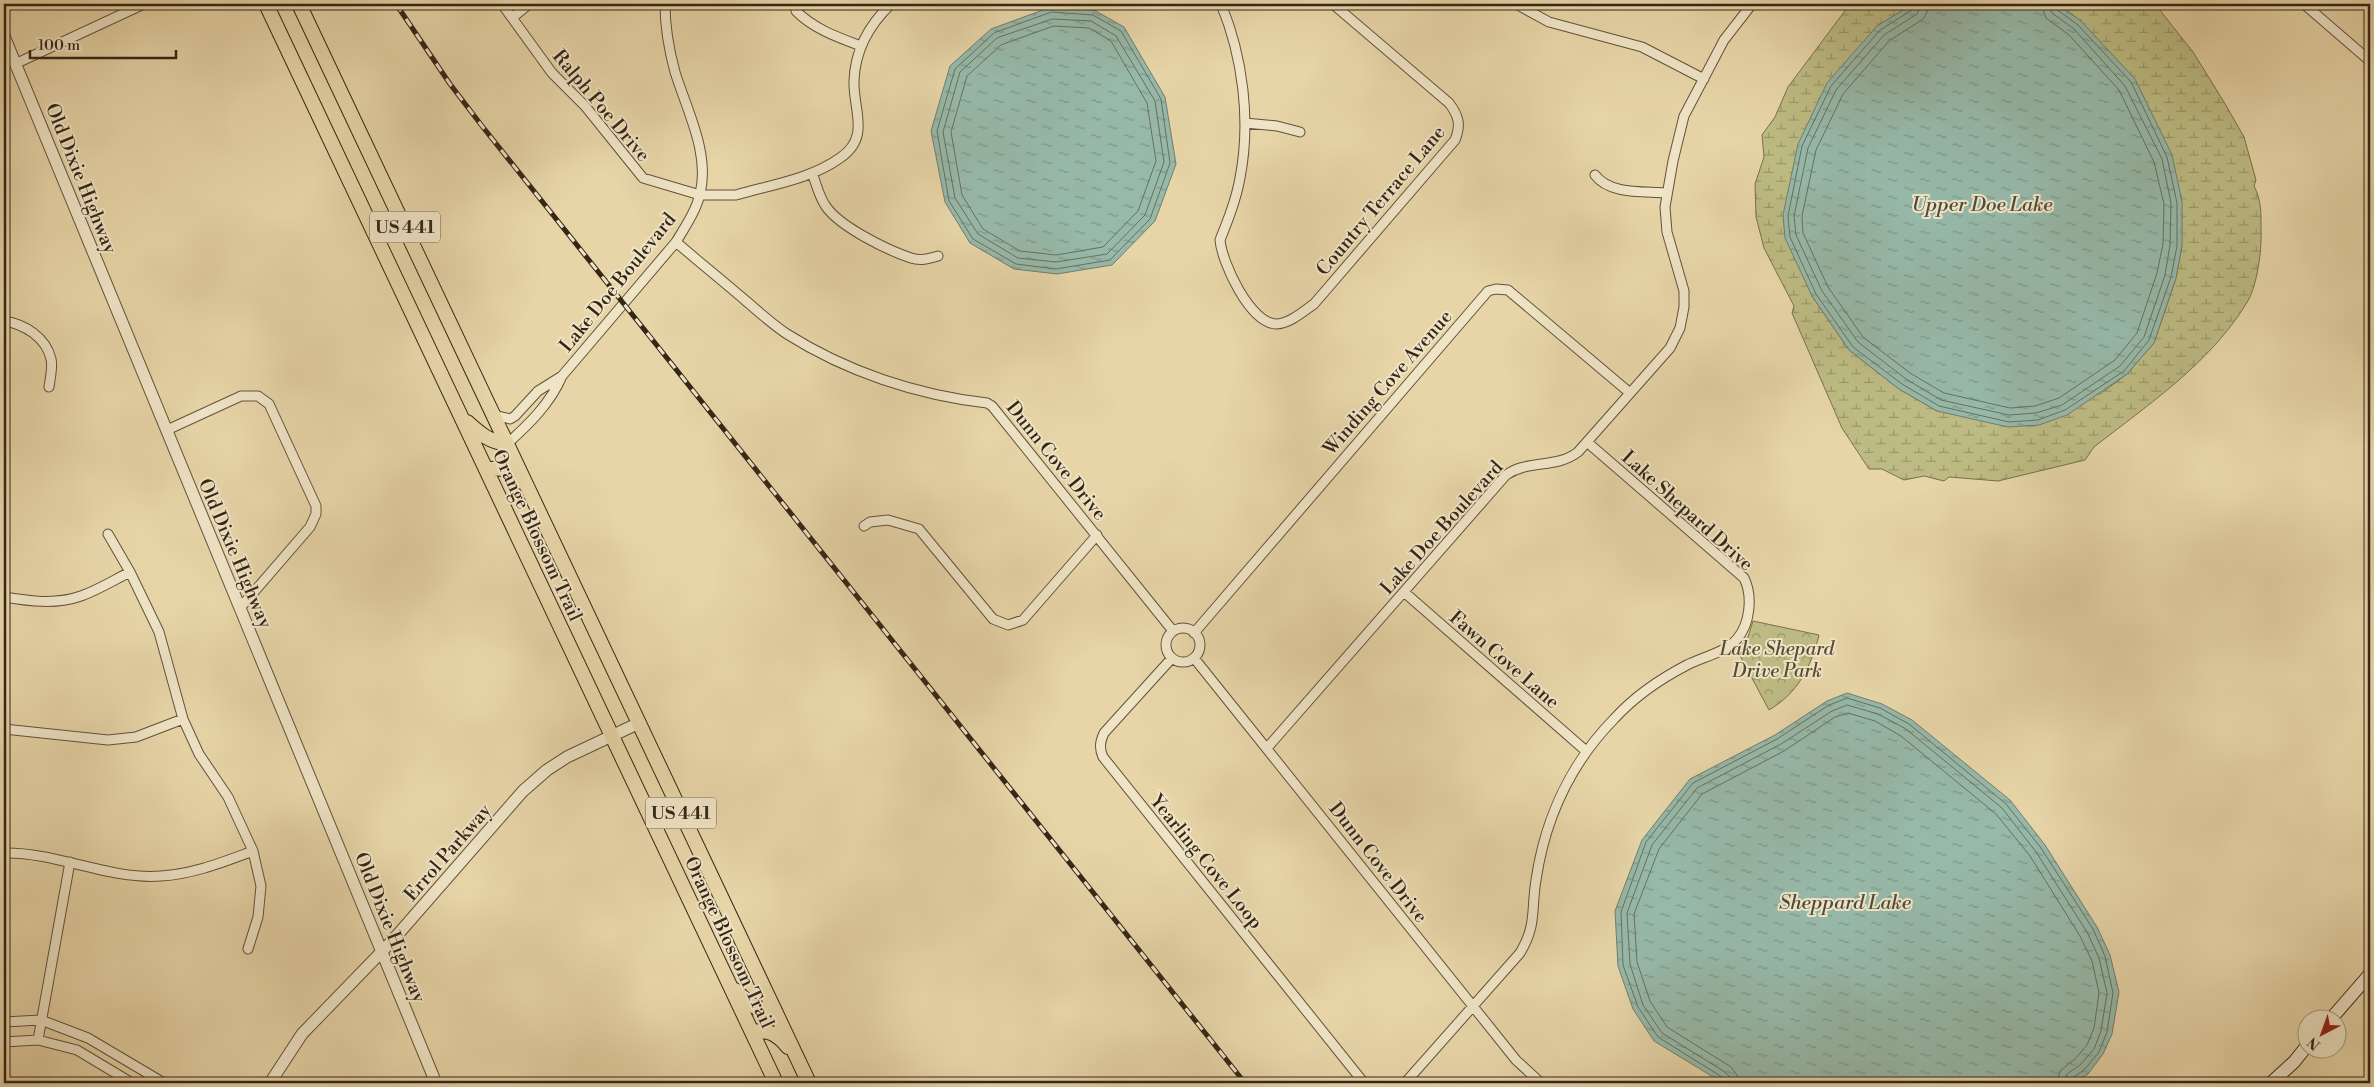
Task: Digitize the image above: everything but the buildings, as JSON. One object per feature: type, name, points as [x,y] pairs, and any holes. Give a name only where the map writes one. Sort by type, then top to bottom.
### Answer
[{"type":"main road","name":"Orange Blossom Trail","points":[[266,4],[776,1083]]},
{"type":"main road","name":"Orange Blossom Trail","points":[[299,4],[809,1083]]},
{"type":"main road","points":[[462,417],[482,436],[494,442],[507,444]]},
{"type":"main road","points":[[487,470],[495,467],[503,468],[511,472],[528,488]]},
{"type":"main road","points":[[2339,1010],[2370,974]]},
{"type":"main road","points":[[730,986],[753,1006],[762,1011],[775,1011]]},
{"type":"main road","points":[[752,1032],[768,1030],[778,1036],[796,1055]]},
{"type":"main road","points":[[2271,1083],[2296,1060]]},
{"type":"street","points":[[15,64],[144,4]]},
{"type":"street","name":"Ralph Poe Drive","points":[[502,4],[552,73],[585,106],[643,178],[700,195],[736,196],[812,173],[840,159],[849,150],[859,129],[854,82],[861,46],[870,26],[891,4]]},
{"type":"street","points":[[512,18],[529,4]]},
{"type":"street","name":"Lake Doe Boulevard","points":[[507,444],[542,409],[556,389],[562,376],[676,242],[688,223],[700,195],[702,167],[698,142],[675,71],[668,38],[665,4]]},
{"type":"street","points":[[1220,4],[1235,50],[1245,123],[1277,126],[1300,132]]},
{"type":"street","name":"Country Terrace Lane","points":[[1245,123],[1240,179],[1220,240],[1221,251],[1232,278],[1245,299],[1266,319],[1274,323],[1292,318],[1314,304],[1455,140],[1459,130],[1459,120],[1449,103],[1333,4]]},
{"type":"street","points":[[1516,4],[1548,22],[1642,47],[1704,79]]},
{"type":"street","name":"Lake Doe Boulevard","points":[[1267,748],[1506,475],[1525,465],[1564,461],[1578,452],[1674,341],[1684,307],[1684,291],[1667,232],[1666,193],[1684,116],[1724,40],[1752,4]]},
{"type":"street","points":[[2304,4],[2370,60]]},
{"type":"street","points":[[796,11],[806,21],[821,30],[861,46]]},
{"type":"street","name":"Old Dixie Highway","points":[[4,36],[436,1083]]},
{"type":"street","points":[[812,173],[825,205],[838,219],[871,239],[911,258],[924,260],[938,256]]},
{"type":"street","points":[[1596,175],[1601,183],[1610,188],[1666,193]]},
{"type":"street","name":"Dunn Cove Drive","points":[[676,242],[786,333],[817,351],[853,369],[892,382],[934,394],[987,403],[992,406],[1173,631]]},
{"type":"street","name":"Winding Cove Avenue","points":[[1194,633],[1488,291],[1496,289],[1508,290],[1630,394]]},
{"type":"street","points":[[4,321],[19,324],[40,338],[51,359],[50,388]]},
{"type":"street","name":"Lake Doe Boulevard","points":[[491,410],[498,416],[510,419],[538,391],[562,376]]},
{"type":"street","points":[[166,430],[241,396],[249,394],[258,396],[269,404],[316,506],[316,514],[310,526],[240,608]]},
{"type":"street","name":"Lake Shepard Drive","points":[[1473,1006],[1520,953],[1527,942],[1532,929],[1536,882],[1542,847],[1552,814],[1566,784],[1586,751],[1614,719],[1636,698],[1687,664],[1729,646],[1737,640],[1742,631],[1749,606],[1748,587],[1744,578],[1588,442]]},
{"type":"street","points":[[864,526],[870,522],[888,520],[919,529],[993,619],[1008,625],[1024,620],[1097,535]]},
{"type":"street","points":[[108,534],[130,572],[159,632],[183,719],[199,754],[228,797],[253,851],[261,886],[258,917],[248,949]]},
{"type":"street","points":[[4,597],[34,602],[60,602],[81,596],[130,572]]},
{"type":"street","name":"Fawn Cove Lane","points":[[1404,592],[1586,751]]},
{"type":"street","points":[[1184,628],[1194,633],[1199,642],[1199,648],[1194,658],[1185,662],[1172,658],[1166,644],[1173,631],[1184,628]]},
{"type":"street","name":"Yearling Cove Loop","points":[[1172,658],[1104,733],[1100,741],[1100,750],[1103,757],[1364,1083]]},
{"type":"street","name":"Dunn Cove Drive","points":[[1194,658],[1516,1060],[1541,1083]]},
{"type":"street","points":[[4,729],[108,740],[136,737],[183,719]]},
{"type":"street","name":"Errol Parkway","points":[[270,1083],[302,1034],[382,952],[523,791],[547,770],[568,757],[639,723]]},
{"type":"street","points":[[4,853],[28,853],[121,873],[160,876],[196,871],[253,851]]},
{"type":"street","points":[[38,1040],[70,862]]},
{"type":"street","points":[[1405,1083],[1473,1006]]},
{"type":"street","points":[[4,1022],[41,1020],[88,1038],[164,1083]]},
{"type":"street","points":[[4,1042],[38,1040],[77,1050],[132,1083]]},
{"type":"green space","points":[[1850,4],[1913,4],[1877,26],[1812,296],[1849,350],[1899,389],[1937,411],[2100,394],[2127,374],[2154,343],[2176,278],[2182,246],[2081,21],[2057,4],[2155,4],[2193,52],[2244,137],[2256,180],[2254,186],[2260,203],[2261,214],[2260,258],[2250,297],[2231,326],[2196,364],[2157,399],[2094,447],[2085,460],[1998,481],[1949,477],[1944,481],[1924,476],[1904,480],[1882,469],[1869,469],[1842,428],[1792,313],[1794,306],[1764,248],[1756,217],[1755,184],[1764,157],[1762,135],[1775,117],[1788,87]]},
{"type":"green space","name":"Lake Shepard Drive Park","points":[[1753,621],[1819,635],[1812,658],[1802,678],[1788,696],[1769,710],[1737,650],[1748,637]]},
{"type":"water","name":"Upper Doe Lake","points":[[1913,4],[2057,4],[2081,21],[2135,79],[2172,155],[2182,202],[2182,246],[2176,278],[2154,343],[2127,374],[2067,415],[2039,425],[2008,427],[1937,411],[1899,389],[1849,350],[1812,296],[1785,238],[1783,215],[1798,144],[1827,83],[1877,26]]},
{"type":"water","points":[[1051,7],[1094,10],[1124,27],[1165,97],[1176,164],[1155,221],[1112,265],[1057,274],[1014,269],[970,243],[945,202],[931,131],[950,66],[991,29]]},
{"type":"water","name":"Sheppard Lake","points":[[1847,693],[1882,704],[1912,720],[2010,800],[2045,845],[2097,927],[2110,955],[2119,992],[2112,1034],[2103,1054],[2088,1074],[2072,1083],[1723,1083],[1654,1041],[1633,1009],[1618,966],[1615,911],[1642,840],[1690,779],[1775,735],[1827,701]]},
{"type":"railway","points":[[396,4],[450,84],[482,126],[1245,1083]]}]
